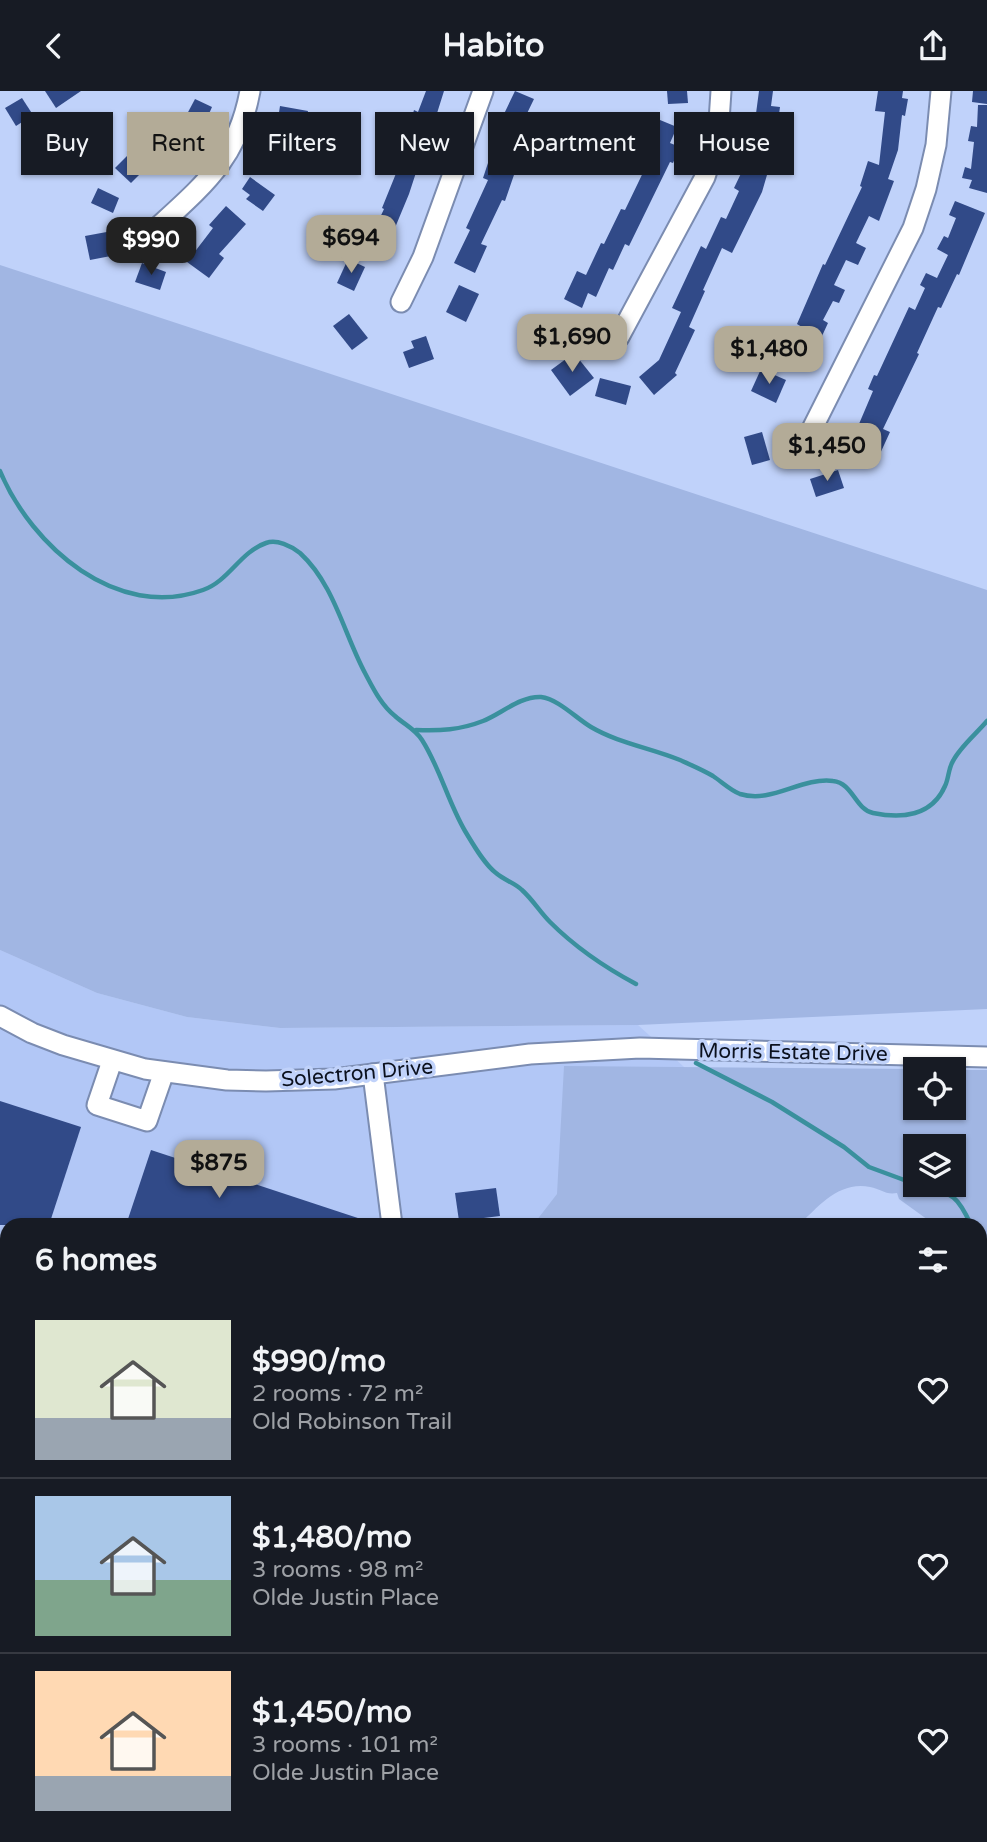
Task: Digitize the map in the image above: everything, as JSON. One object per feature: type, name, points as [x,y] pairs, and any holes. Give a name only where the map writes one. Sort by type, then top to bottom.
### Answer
[{"type":"street","points":[[158,227],[222,164],[236,139],[250,91]]},
{"type":"street","points":[[401,302],[423,257],[483,91]]},
{"type":"street","points":[[619,337],[705,177],[718,136],[721,91]]},
{"type":"street","points":[[810,433],[913,228],[926,189],[936,145],[941,91]]},
{"type":"street","name":"Solectron Drive","points":[[0,1016],[33,1033],[112,1061],[164,1072],[227,1080],[334,1079],[530,1054],[640,1048]]},
{"type":"street","name":"Morris Estate Drive","points":[[640,1048],[987,1057]]},
{"type":"street","points":[[112,1061],[97,1105],[147,1121],[164,1072]]},
{"type":"street","points":[[373,1074],[391,1218]]},
{"type":"shaded area","points":[[0,265],[987,590],[987,1009],[638,1025],[280,1028],[187,1017],[97,993],[0,950]]},
{"type":"shaded area","points":[[0,950],[97,993],[187,1017],[280,1028],[638,1025],[729,1108],[683,1218],[0,1218]]},
{"type":"shaded area","points":[[564,1066],[903,1069],[903,1120],[966,1120],[966,1070],[987,1070],[987,1218],[925,1218],[899,1199],[897,1193],[859,1186],[839,1191],[806,1218],[538,1218],[557,1194]]},
{"type":"building","points":[[45,91],[81,91],[56,108]]},
{"type":"building","points":[[426,91],[444,91],[437,112],[418,112]]},
{"type":"building","points":[[515,91],[534,99],[528,112],[505,112]]},
{"type":"building","points":[[667,91],[687,91],[688,103],[668,104]]},
{"type":"building","points":[[759,91],[773,91],[771,106],[780,107],[779,112],[756,112]]},
{"type":"building","points":[[878,91],[903,91],[902,98],[908,99],[905,116],[902,115],[898,150],[888,179],[894,181],[879,221],[869,216],[856,243],[866,248],[858,265],[846,260],[834,285],[845,290],[839,303],[833,301],[823,320],[828,323],[822,336],[819,335],[802,372],[785,364],[802,327],[797,324],[823,264],[825,265],[862,187],[860,186],[868,161],[879,165],[885,112],[875,111]]},
{"type":"building","points":[[973,91],[987,91],[987,104],[972,102]]},
{"type":"building","points":[[22,98],[31,112],[21,112],[21,123],[16,126],[5,108]]},
{"type":"building","points":[[195,99],[212,107],[210,112],[188,112]]},
{"type":"building","points":[[978,105],[987,105],[987,193],[969,188],[972,180],[962,178],[965,167],[971,169],[974,142],[968,141],[971,126],[977,127]]},
{"type":"building","points":[[280,106],[308,111],[308,112],[279,112]]},
{"type":"building","points":[[660,120],[674,126],[670,143],[674,145],[674,161],[670,162],[629,246],[625,244],[613,270],[609,268],[596,297],[588,293],[582,308],[564,299],[577,271],[586,275],[621,209],[625,210],[642,175],[660,175]]},
{"type":"building","points":[[127,156],[127,175],[139,175],[131,183],[115,168]]},
{"type":"building","points":[[488,163],[488,175],[514,175],[505,201],[502,200],[481,244],[487,246],[475,273],[454,263],[470,230],[466,228],[488,180],[483,178]]},
{"type":"building","points":[[395,175],[415,175],[387,247],[370,239],[384,209],[382,208]]},
{"type":"building","points":[[740,175],[767,175],[762,192],[732,253],[722,248],[703,290],[705,291],[689,327],[695,330],[675,373],[677,375],[654,395],[639,377],[659,360],[681,312],[672,308],[701,246],[706,249],[721,217],[726,219],[739,191],[734,188]]},
{"type":"building","points":[[250,177],[275,195],[263,211],[246,199],[250,195],[242,189]]},
{"type":"building","points":[[98,188],[119,198],[113,213],[91,203]]},
{"type":"building","points":[[955,201],[985,213],[959,275],[957,274],[941,308],[938,307],[883,429],[890,432],[879,456],[856,445],[861,434],[856,431],[873,391],[868,389],[874,375],[877,376],[909,307],[915,310],[925,288],[920,285],[926,273],[937,278],[948,255],[937,249],[944,236],[948,238],[956,218],[949,215]]},
{"type":"building","points":[[226,206],[246,224],[219,254],[224,258],[209,278],[187,262],[213,228],[209,225]]},
{"type":"building","points":[[112,231],[116,255],[90,260],[85,236]]},
{"type":"building","points":[[348,259],[365,267],[354,291],[337,283]]},
{"type":"building","points":[[142,263],[166,272],[160,290],[135,282]]},
{"type":"building","points":[[459,285],[479,294],[466,322],[446,312]]},
{"type":"building","points":[[349,314],[368,338],[352,350],[333,326]]},
{"type":"building","points":[[573,317],[575,341],[555,343],[553,319]]},
{"type":"building","points":[[426,336],[434,359],[409,368],[403,352],[414,348],[411,341]]},
{"type":"building","points":[[574,353],[594,378],[570,396],[551,370]]},
{"type":"building","points":[[761,369],[786,380],[776,403],[751,391]]},
{"type":"building","points":[[600,378],[631,386],[626,405],[595,396]]},
{"type":"building","points":[[762,432],[770,460],[752,465],[744,437]]},
{"type":"building","points":[[838,470],[844,488],[816,497],[810,479]]},
{"type":"building","points":[[0,1101],[81,1127],[51,1218],[0,1218]]},
{"type":"building","points":[[151,1150],[358,1218],[128,1218]]},
{"type":"building","points":[[496,1188],[500,1216],[459,1218],[455,1193]]},
{"type":"waterway","points":[[0,471],[14,499],[33,526],[56,550],[81,571],[109,586],[140,595],[171,597],[203,590],[212,586],[249,553],[266,543],[284,544],[300,553],[322,579],[378,696],[390,712],[422,740],[459,820],[483,859],[502,878],[522,890],[569,940],[636,984]]},
{"type":"waterway","points":[[416,730],[466,726],[490,718],[526,699],[547,698],[601,733],[680,760],[709,774],[740,794],[764,796],[809,783],[833,781],[845,786],[867,811],[895,816],[915,813],[932,804],[945,786],[956,756],[987,721]]},
{"type":"waterway","points":[[696,1063],[772,1102],[844,1147],[869,1167],[903,1180]]},
{"type":"waterway","points":[[952,1197],[967,1218]]}]
